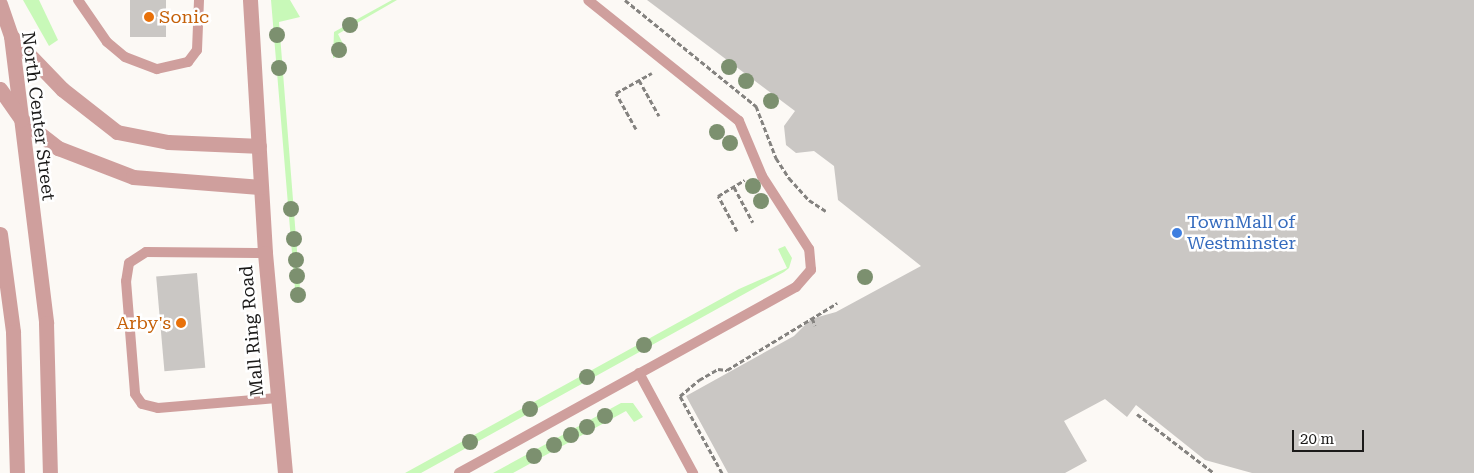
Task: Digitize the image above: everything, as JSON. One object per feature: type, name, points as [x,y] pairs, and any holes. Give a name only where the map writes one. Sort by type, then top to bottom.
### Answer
[{"type":"street","name":"Mall Ring Road","points":[[250,0],[260,146],[264,252],[284,473]]},
{"type":"street","name":"North Center Street","points":[[0,4],[10,36],[46,323],[50,473]]},
{"type":"street","points":[[10,36],[62,89],[117,132],[168,142],[260,146]]},
{"type":"street","points":[[0,89],[22,120],[58,148],[134,177],[261,186]]},
{"type":"street","points":[[0,234],[14,340],[17,473]]},
{"type":"lane","points":[[78,0],[107,42],[125,57],[157,69],[188,62],[197,50],[199,0]]},
{"type":"lane","points":[[459,473],[796,287],[810,270],[812,258],[762,176],[738,121],[588,0]]},
{"type":"lane","points":[[264,252],[146,252],[129,262],[126,280],[135,394],[142,404],[158,408],[276,398]]},
{"type":"lane","points":[[639,373],[693,473]]},
{"type":"path","points":[[636,128],[616,93],[653,72]]},
{"type":"path","points":[[639,80],[659,116]]},
{"type":"path","points":[[737,231],[718,196],[749,178]]},
{"type":"path","points":[[734,187],[753,222]]},
{"type":"path","points":[[722,473],[680,396],[699,380],[718,369],[727,370],[837,303]]},
{"type":"path","points":[[812,318],[815,324]]},
{"type":"path","points":[[1137,414],[1214,473]]},
{"type":"green space","points":[[23,0],[39,0],[58,40],[49,46]]},
{"type":"green space","points":[[271,0],[290,0],[300,17],[279,22],[301,301],[296,301]]},
{"type":"green space","points":[[392,0],[397,0],[338,34],[347,52],[333,58],[334,32]]},
{"type":"green space","points":[[785,246],[792,258],[789,268],[784,272],[421,473],[405,473],[739,289],[787,268],[778,249]]},
{"type":"green space","points":[[621,403],[633,403],[643,417],[634,422],[626,411],[513,473],[493,473]]},
{"type":"building","name":"Sonic","points":[[130,0],[166,0],[166,37],[130,37]]},
{"type":"building","name":"TownMall of Westminster","points":[[647,0],[1474,0],[1474,473],[1252,473],[1205,460],[1136,405],[1127,417],[1105,399],[1064,421],[1087,461],[1065,473],[728,473],[686,396],[794,336],[811,319],[836,312],[921,266],[838,200],[834,166],[814,151],[796,153],[786,145],[784,126],[795,111]]},
{"type":"building","name":"Arby's","points":[[197,273],[205,368],[164,371],[156,277]]},
{"type":"place","name":"Sonic","points":[[149,17]]},
{"type":"place","name":"TownMall of Westminster","points":[[1177,233]]},
{"type":"place","name":"Arby's","points":[[181,323]]}]
